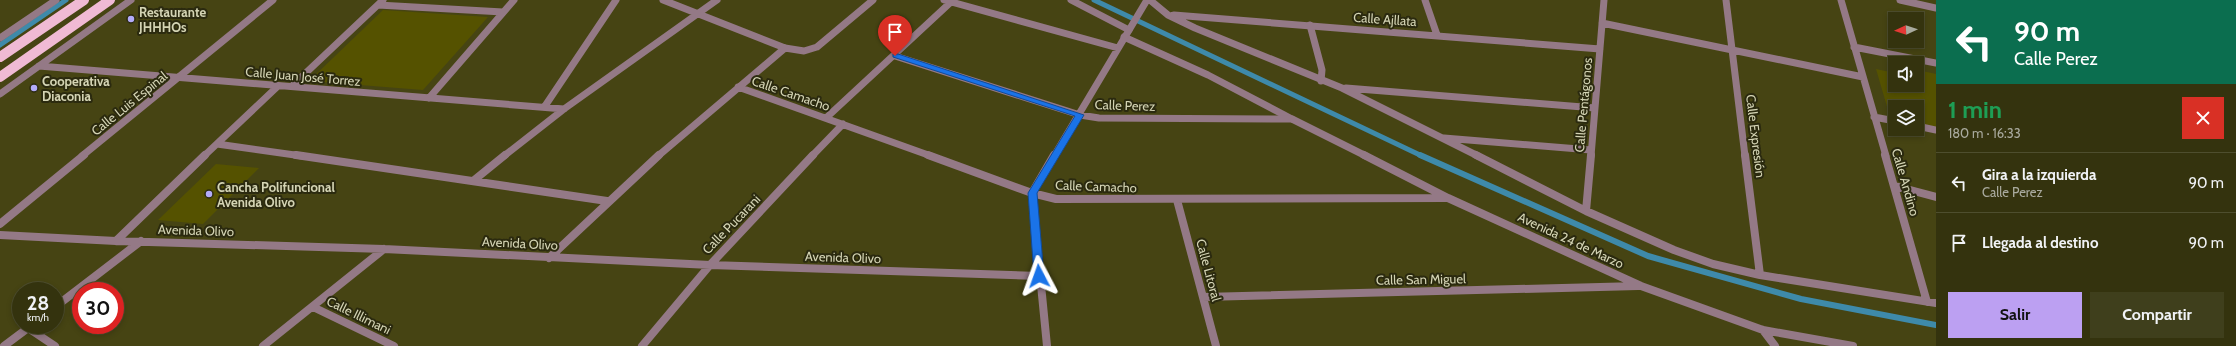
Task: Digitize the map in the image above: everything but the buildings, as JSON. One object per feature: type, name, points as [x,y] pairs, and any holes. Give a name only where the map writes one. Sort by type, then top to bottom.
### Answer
[{"type":"highway","points":[[0,57],[84,0]]},
{"type":"highway","points":[[0,77],[110,0]]},
{"type":"street","points":[[0,38],[56,0]]},
{"type":"street","points":[[0,94],[131,0]]},
{"type":"street","name":"Calle Luis Espinal","points":[[0,224],[272,0]]},
{"type":"street","points":[[292,86],[383,0]]},
{"type":"street","points":[[429,98],[514,0]]},
{"type":"street","points":[[545,106],[616,0]]},
{"type":"street","points":[[663,0],[785,48],[804,51],[817,48],[873,0]]},
{"type":"street","points":[[473,181],[564,109],[716,0]]},
{"type":"street","name":"Avenida 24 de Marzo","points":[[1071,0],[1127,33],[1200,72],[1448,198],[1640,286],[1763,330],[1853,346]]},
{"type":"street","points":[[1047,346],[1032,193],[1148,0],[1168,15],[1321,81],[1342,88],[1586,211],[1674,250],[1713,264],[1760,275],[1931,303]]},
{"type":"street","points":[[1425,0],[1437,34]]},
{"type":"street","name":"Calle Pentágonos","points":[[1586,211],[1604,0]]},
{"type":"street","name":"Calle Expresión","points":[[1726,0],[1760,275]]},
{"type":"street","name":"Calle Andino","points":[[1841,0],[1874,117],[1931,303]]},
{"type":"street","points":[[1900,0],[1936,8]]},
{"type":"street","points":[[826,118],[895,56],[948,1],[1118,48]]},
{"type":"street","points":[[378,5],[503,12]]},
{"type":"street","name":"Calle Ajllata","points":[[1168,15],[1437,34],[1600,49]]},
{"type":"street","points":[[1602,23],[1863,77]]},
{"type":"street","points":[[1310,25],[1322,70],[1321,81]]},
{"type":"street","points":[[1854,47],[1936,63]]},
{"type":"street","points":[[549,258],[607,201],[785,48]]},
{"type":"street","name":"Calle Perez","points":[[895,56],[1080,115],[1099,118],[1292,119]]},
{"type":"street","name":"Calle Juan José Torrez","points":[[39,66],[545,106],[564,109]]},
{"type":"street","points":[[116,240],[278,86]]},
{"type":"street","name":"Calle Camacho","points":[[738,87],[1032,193],[1056,199],[1177,200],[1448,198]]},
{"type":"street","points":[[1342,88],[1594,108]]},
{"type":"street","points":[[1874,117],[1888,120]]},
{"type":"street","name":"Calle Pucarani","points":[[642,346],[710,265],[843,124]]},
{"type":"street","points":[[1924,127],[1936,130]]},
{"type":"street","points":[[1439,137],[1591,150]]},
{"type":"street","points":[[218,144],[607,201]]},
{"type":"street","points":[[1895,186],[1936,196]]},
{"type":"street","name":"Calle Litoral","points":[[1177,200],[1216,346]]},
{"type":"street","name":"Avenida Olivo","points":[[0,235],[384,249],[710,265],[1039,276]]},
{"type":"street","points":[[64,301],[141,241]]},
{"type":"street","points":[[263,346],[384,249]]},
{"type":"street","name":"Calle San Miguel","points":[[1203,297],[1640,286]]},
{"type":"street","name":"Calle Illimani","points":[[313,307],[394,346]]},
{"type":"street","points":[[1763,330],[1776,346]]},
{"type":"street","points":[[4,346],[20,334]]},
{"type":"street","points":[[40,334],[55,346]]},
{"type":"shaded area","points":[[383,10],[488,17],[423,90],[309,81]]},
{"type":"shaded area","points":[[1876,69],[1888,72],[1888,92],[1924,92],[1924,71],[1936,74],[1936,127],[1924,124],[1924,100],[1888,100],[1888,110]]},
{"type":"shaded area","name":"Cancha Polifuncional Avenida Olivo","points":[[216,164],[259,168],[203,224],[158,220]]},
{"type":"waterway","points":[[0,45],[66,0]]},
{"type":"waterway","points":[[1094,0],[1422,156]]},
{"type":"waterway","points":[[1420,155],[1648,256],[1801,299],[1936,325]]},
{"type":"place","name":"Restaurante JHHHOs","points":[[131,19]]},
{"type":"place","name":"Cooperativa Diaconia","points":[[34,88]]},
{"type":"place","name":"Cancha Polifuncional Avenida Olivo","points":[[209,194]]},
{"type":"route","points":[[895,56],[1080,115],[1032,193],[1039,276]]}]
